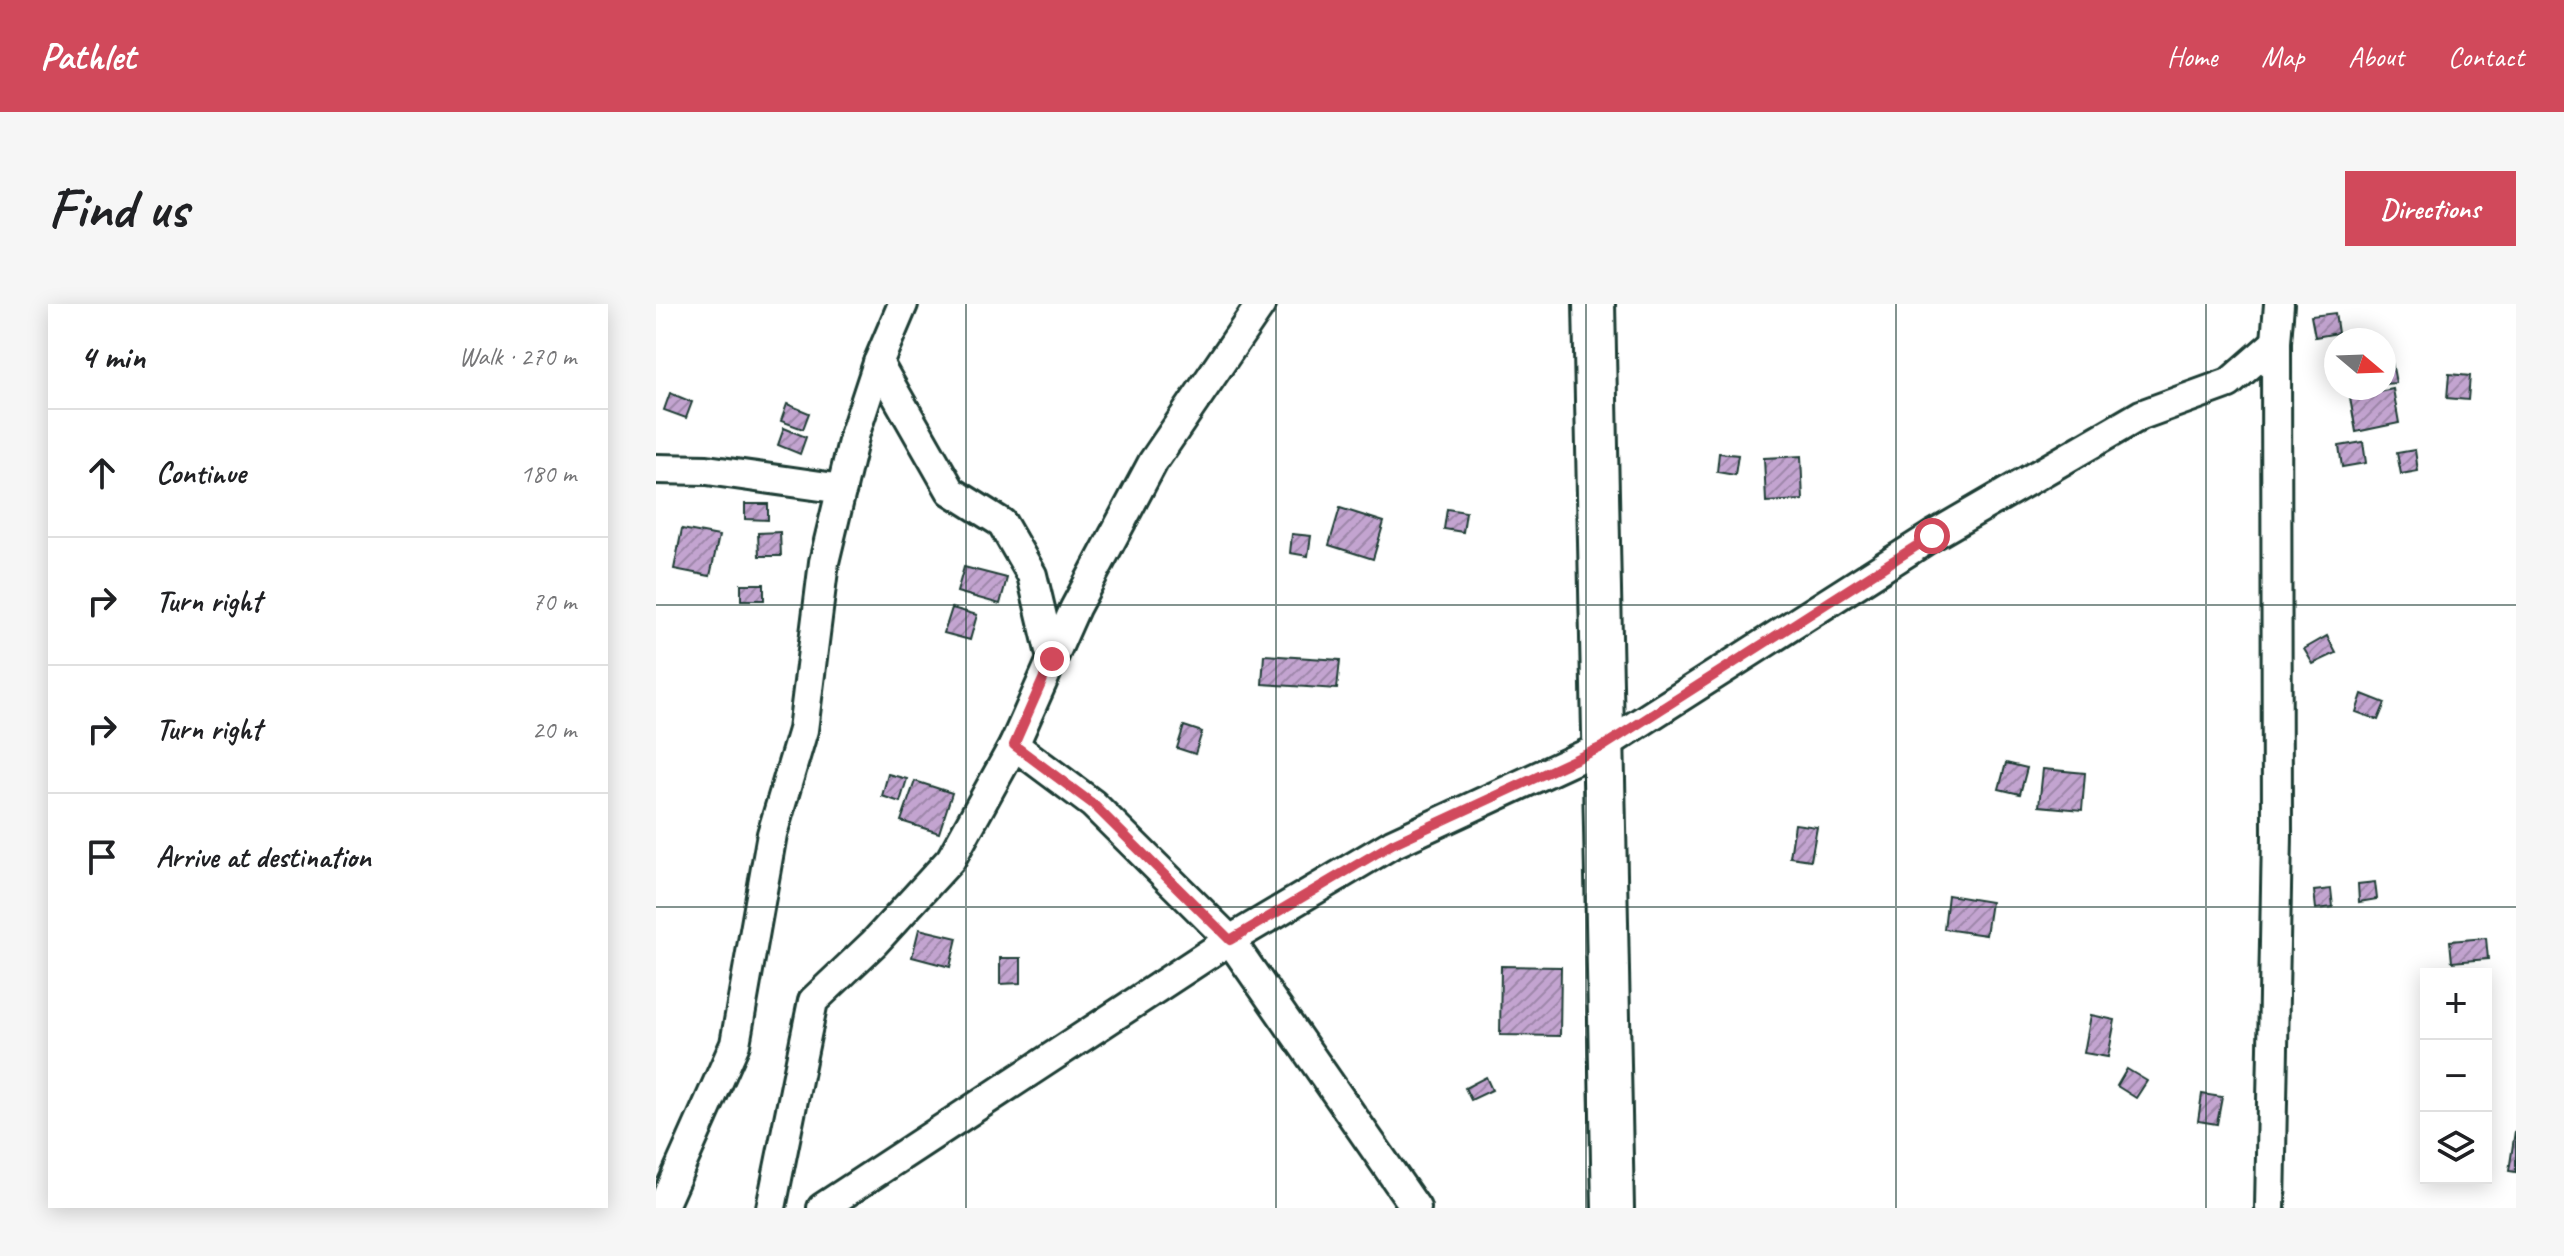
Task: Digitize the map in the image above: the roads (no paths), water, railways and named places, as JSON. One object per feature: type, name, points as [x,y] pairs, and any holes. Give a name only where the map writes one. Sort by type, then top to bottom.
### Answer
[{"type":"street","points":[[662,1208],[735,1044],[772,834],[803,730],[824,562],[855,433],[878,363],[903,304]]},
{"type":"street","points":[[771,1208],[813,1001],[874,943],[951,859],[1014,745],[1075,608],[1153,462],[1261,304]]},
{"type":"street","points":[[1594,304],[1613,1208]]},
{"type":"street","points":[[2270,1208],[2277,835],[2276,342],[2279,304]]},
{"type":"street","points":[[822,1208],[1230,940],[1392,844],[1602,747],[1932,536],[2141,415],[2229,383],[2276,342]]},
{"type":"street","points":[[878,363],[951,491],[1002,523],[1032,575],[1052,659]]},
{"type":"street","points":[[656,469],[707,470],[842,489]]},
{"type":"street","points":[[1014,745],[1093,804],[1230,940],[1416,1208]]}]
